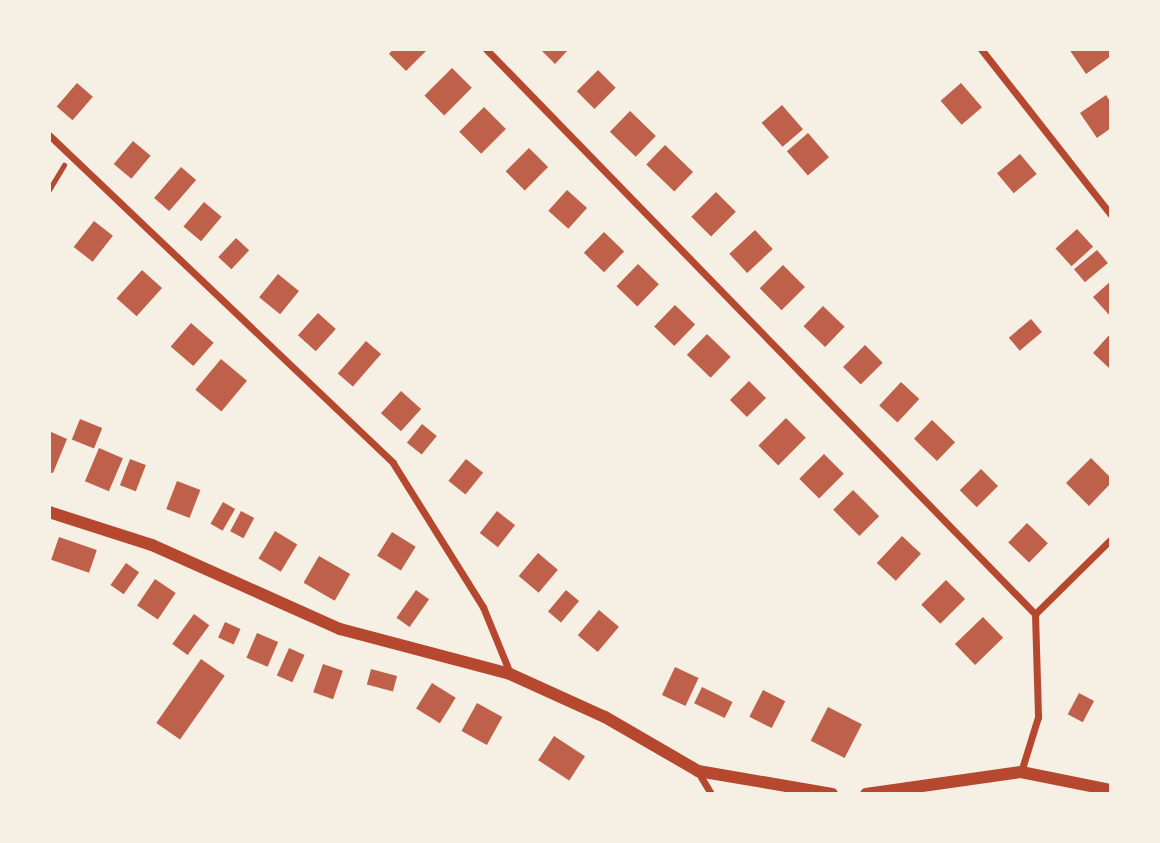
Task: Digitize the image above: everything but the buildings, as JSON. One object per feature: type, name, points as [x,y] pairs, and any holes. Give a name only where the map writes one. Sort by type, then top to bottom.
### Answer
[{"type":"street","points":[[486,49],[1035,614],[1038,717],[1021,772]]},
{"type":"street","points":[[981,49],[1111,215]]},
{"type":"street","points":[[49,135],[393,463],[482,607],[510,674]]},
{"type":"street","points":[[49,512],[152,545],[340,629],[510,674],[605,718],[698,771],[832,794]]},
{"type":"street","points":[[1035,614],[1111,540]]},
{"type":"street","points":[[698,771],[711,794]]},
{"type":"street","points":[[866,794],[1021,772],[1111,790]]},
{"type":"path","points":[[49,190],[69,155]]}]
